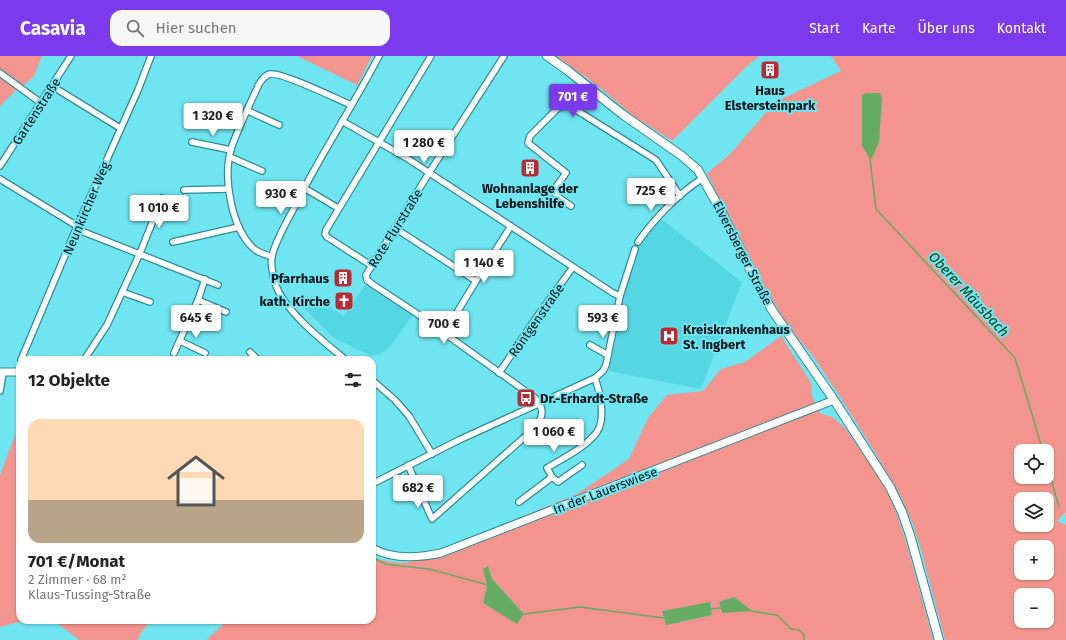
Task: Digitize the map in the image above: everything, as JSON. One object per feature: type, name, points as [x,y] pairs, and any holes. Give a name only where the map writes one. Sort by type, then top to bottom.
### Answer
[{"type":"main road","name":"Elversberger Straße","points":[[547,56],[622,114],[694,165],[703,178],[758,286],[772,310],[834,400],[890,486],[902,512],[939,640]]},
{"type":"street","name":"Gartenstraße","points":[[0,166],[71,56]]},
{"type":"street","name":"Neunkircher Weg","points":[[24,356],[77,228],[138,90],[151,56]]},
{"type":"street","points":[[341,356],[294,313],[284,301],[276,285],[271,264],[272,257],[282,233],[304,188],[378,56]]},
{"type":"street","points":[[372,266],[327,237],[325,234],[326,230],[431,56]]},
{"type":"street","name":"Rote Flurstraße","points":[[444,334],[416,313],[372,284],[366,275],[504,56]]},
{"type":"street","points":[[0,73],[41,103]]},
{"type":"street","points":[[272,257],[254,249],[243,234],[235,216],[228,189],[231,150],[261,80],[265,76],[273,74],[282,75],[351,105]]},
{"type":"street","points":[[52,86],[120,128]]},
{"type":"street","points":[[571,206],[558,197],[553,191],[566,173],[528,143],[530,136],[559,107],[567,106],[573,108],[656,160],[680,196]]},
{"type":"street","points":[[248,111],[279,125]]},
{"type":"street","points":[[342,121],[380,142],[613,293],[620,296]]},
{"type":"street","points":[[192,142],[231,150]]},
{"type":"street","points":[[230,157],[262,171]]},
{"type":"street","points":[[638,242],[656,219],[680,196],[703,178]]},
{"type":"street","points":[[0,179],[77,228],[218,285]]},
{"type":"street","points":[[304,188],[338,208]]},
{"type":"street","points":[[184,190],[228,189]]},
{"type":"street","points":[[87,356],[107,325],[140,253],[162,198]]},
{"type":"street","points":[[420,492],[432,519],[541,420],[542,414],[539,404],[535,398],[444,334],[511,226]]},
{"type":"street","points":[[173,242],[239,227]]},
{"type":"street","points":[[395,228],[476,281]]},
{"type":"street","points":[[376,482],[408,465],[595,378],[603,371],[608,355],[620,296],[635,249]]},
{"type":"street","name":"Röntgenstraße","points":[[499,373],[573,267]]},
{"type":"street","points":[[174,353],[198,300],[205,279]]},
{"type":"street","points":[[122,292],[150,302]]},
{"type":"street","points":[[198,300],[226,312]]},
{"type":"street","points":[[180,341],[205,353]]},
{"type":"street","points":[[590,345],[608,355]]},
{"type":"street","points":[[250,352],[254,356]]},
{"type":"street","points":[[0,391],[2,372],[16,373]]},
{"type":"street","points":[[582,465],[558,482],[552,477],[547,468],[578,448],[599,428],[602,403],[595,378]]},
{"type":"street","points":[[376,383],[395,400],[409,416],[432,454]]},
{"type":"street","name":"In der Lauerswiese","points":[[376,550],[385,554],[403,557],[418,557],[441,553],[834,400]]},
{"type":"street","points":[[408,465],[417,485]]},
{"type":"street","points":[[519,502],[552,477]]},
{"type":"shaded area","points":[[0,56],[42,56],[34,76],[21,88],[19,87],[0,106]]},
{"type":"shaded area","points":[[297,56],[372,56],[357,85]]},
{"type":"shaded area","points":[[556,56],[759,56],[746,67],[672,141],[632,115],[599,87]]},
{"type":"shaded area","points":[[831,56],[1066,56],[1066,512],[1057,521],[1066,525],[1066,640],[945,640],[921,550],[912,522],[899,493],[813,356],[789,328],[749,260],[707,173],[729,155],[775,102],[841,71]]},
{"type":"shaded area","points":[[866,93],[880,93],[882,98],[879,142],[872,158],[870,159],[862,146],[862,95]]},
{"type":"shaded area","name":"Kreiskrankenhaus St. Ingbert","points":[[660,218],[742,282],[701,389],[609,371],[623,300],[640,244]]},
{"type":"shaded area","points":[[366,284],[413,315],[389,348],[381,354],[371,356],[333,337],[304,308],[312,296],[344,316]]},
{"type":"shaded area","points":[[781,336],[811,383],[812,396],[820,413],[832,417],[844,427],[873,468],[888,493],[906,542],[933,640],[206,640],[224,624],[376,624],[376,558],[391,562],[411,562],[417,554],[445,548],[577,494],[629,459],[648,418],[667,395],[703,391],[721,369],[745,362]],"holes":[[[488,566],[492,579],[524,614],[483,603],[487,585]],[[734,597],[722,613],[719,602]],[[711,603],[712,615],[666,625],[662,611]]]},
{"type":"shaded area","points":[[16,433],[16,623],[0,627],[0,475]]},
{"type":"shaded area","points":[[488,566],[492,579],[524,614],[517,624],[483,603],[487,585],[483,569]]},
{"type":"shaded area","points":[[734,597],[752,611],[722,613],[719,602]]},
{"type":"shaded area","points":[[710,602],[712,615],[666,625],[662,611]]},
{"type":"shaded area","points":[[58,624],[148,624],[140,634],[138,640],[79,640]]},
{"type":"waterway","name":"Oberer Mäusbach","points":[[870,159],[876,209],[1015,358],[1041,444]]},
{"type":"waterway","name":"Oberer Mäusbach","points":[[1052,484],[1059,507]]},
{"type":"waterway","points":[[376,559],[385,564],[429,569],[488,585]]},
{"type":"waterway","points":[[524,614],[580,607],[664,618]]},
{"type":"waterway","points":[[709,609],[722,608]]},
{"type":"waterway","points":[[751,611],[777,615],[791,629],[799,630],[804,635],[804,640]]},
{"type":"place","name":"Haus Elstersteinpark","points":[[770,70]]},
{"type":"place","name":"Wohnanlage der Lebenshilfe","points":[[530,168]]},
{"type":"place","name":"Pfarrhaus","points":[[343,278]]},
{"type":"place","name":"kath. Kirche","points":[[344,301]]},
{"type":"place","name":"Kreiskrankenhaus St. Ingbert","points":[[669,336]]},
{"type":"place","name":"Dr.-Erhardt-Straße","points":[[526,398]]}]
